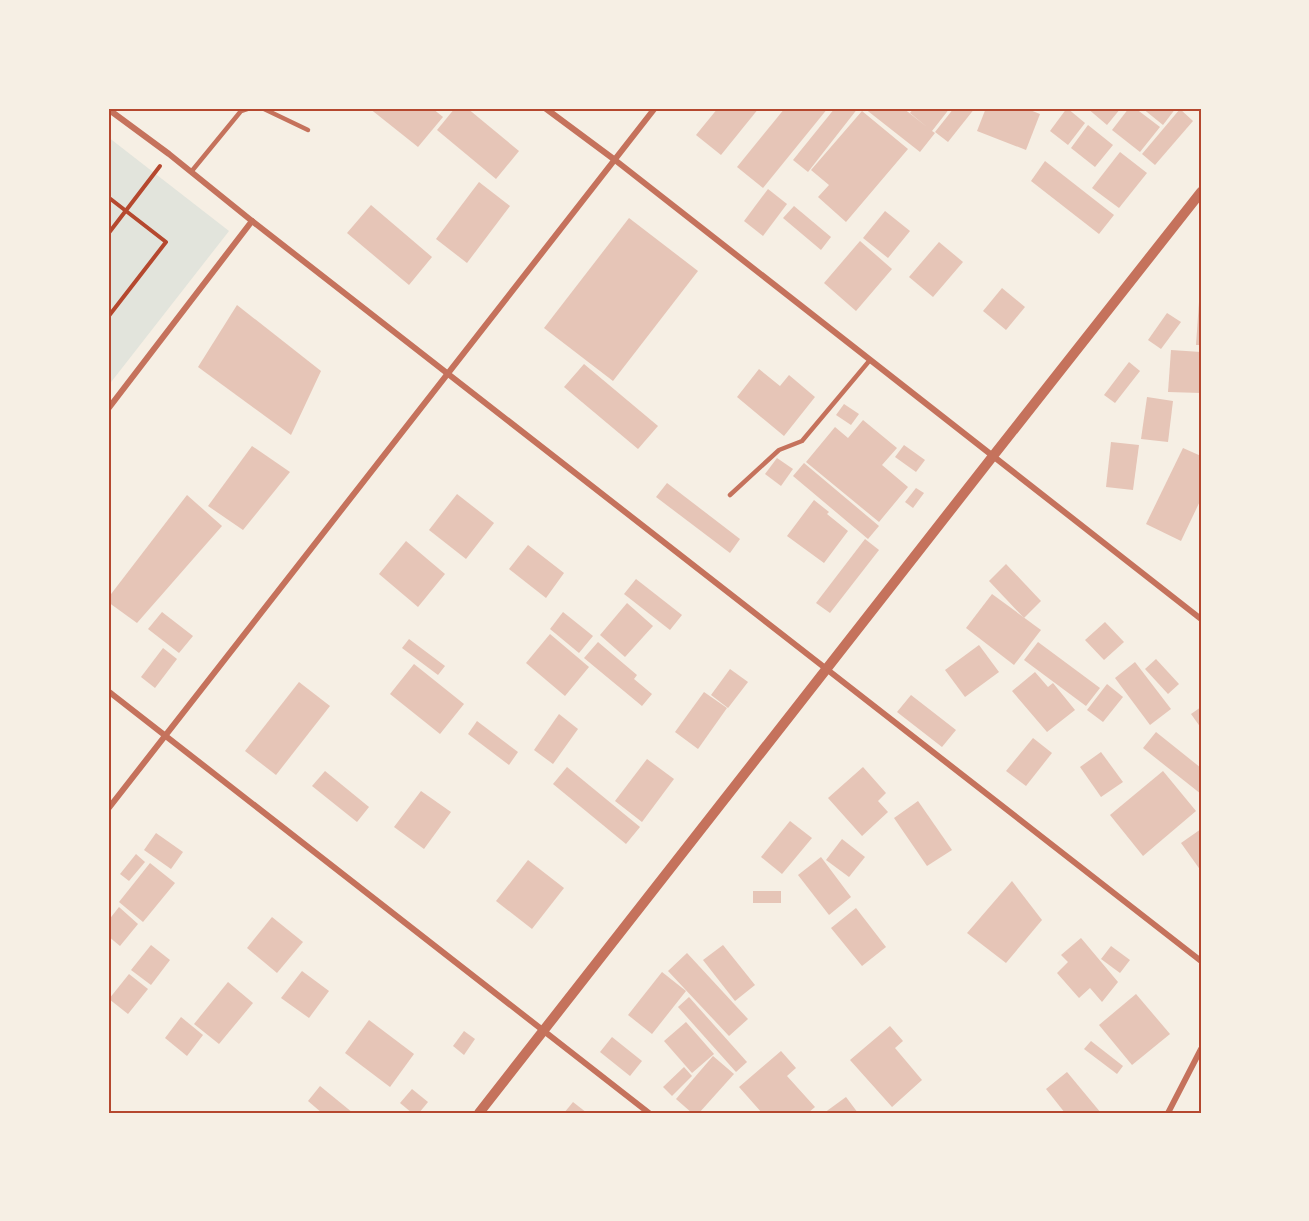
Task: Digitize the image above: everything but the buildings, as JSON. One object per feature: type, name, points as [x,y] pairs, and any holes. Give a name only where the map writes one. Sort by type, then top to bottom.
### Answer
[{"type":"street","points":[[545,108],[615,160],[1201,619]]},
{"type":"street","points":[[108,809],[655,108]]},
{"type":"street","points":[[108,109],[169,154],[1201,961]]},
{"type":"street","points":[[479,1113],[1201,192]]},
{"type":"street","points":[[108,409],[252,221]]},
{"type":"street","points":[[108,691],[649,1113]]},
{"type":"street","points":[[1168,1113],[1201,1049]]},
{"type":"lane","points":[[191,172],[241,111],[250,108]]},
{"type":"lane","points":[[262,108],[308,130]]},
{"type":"lane","points":[[730,495],[779,450],[802,441],[870,360]]},
{"type":"path","points":[[108,234],[169,154]]},
{"type":"path","points":[[108,197],[166,242],[108,316]]},
{"type":"shaded area","points":[[108,137],[229,231],[108,386]]}]
